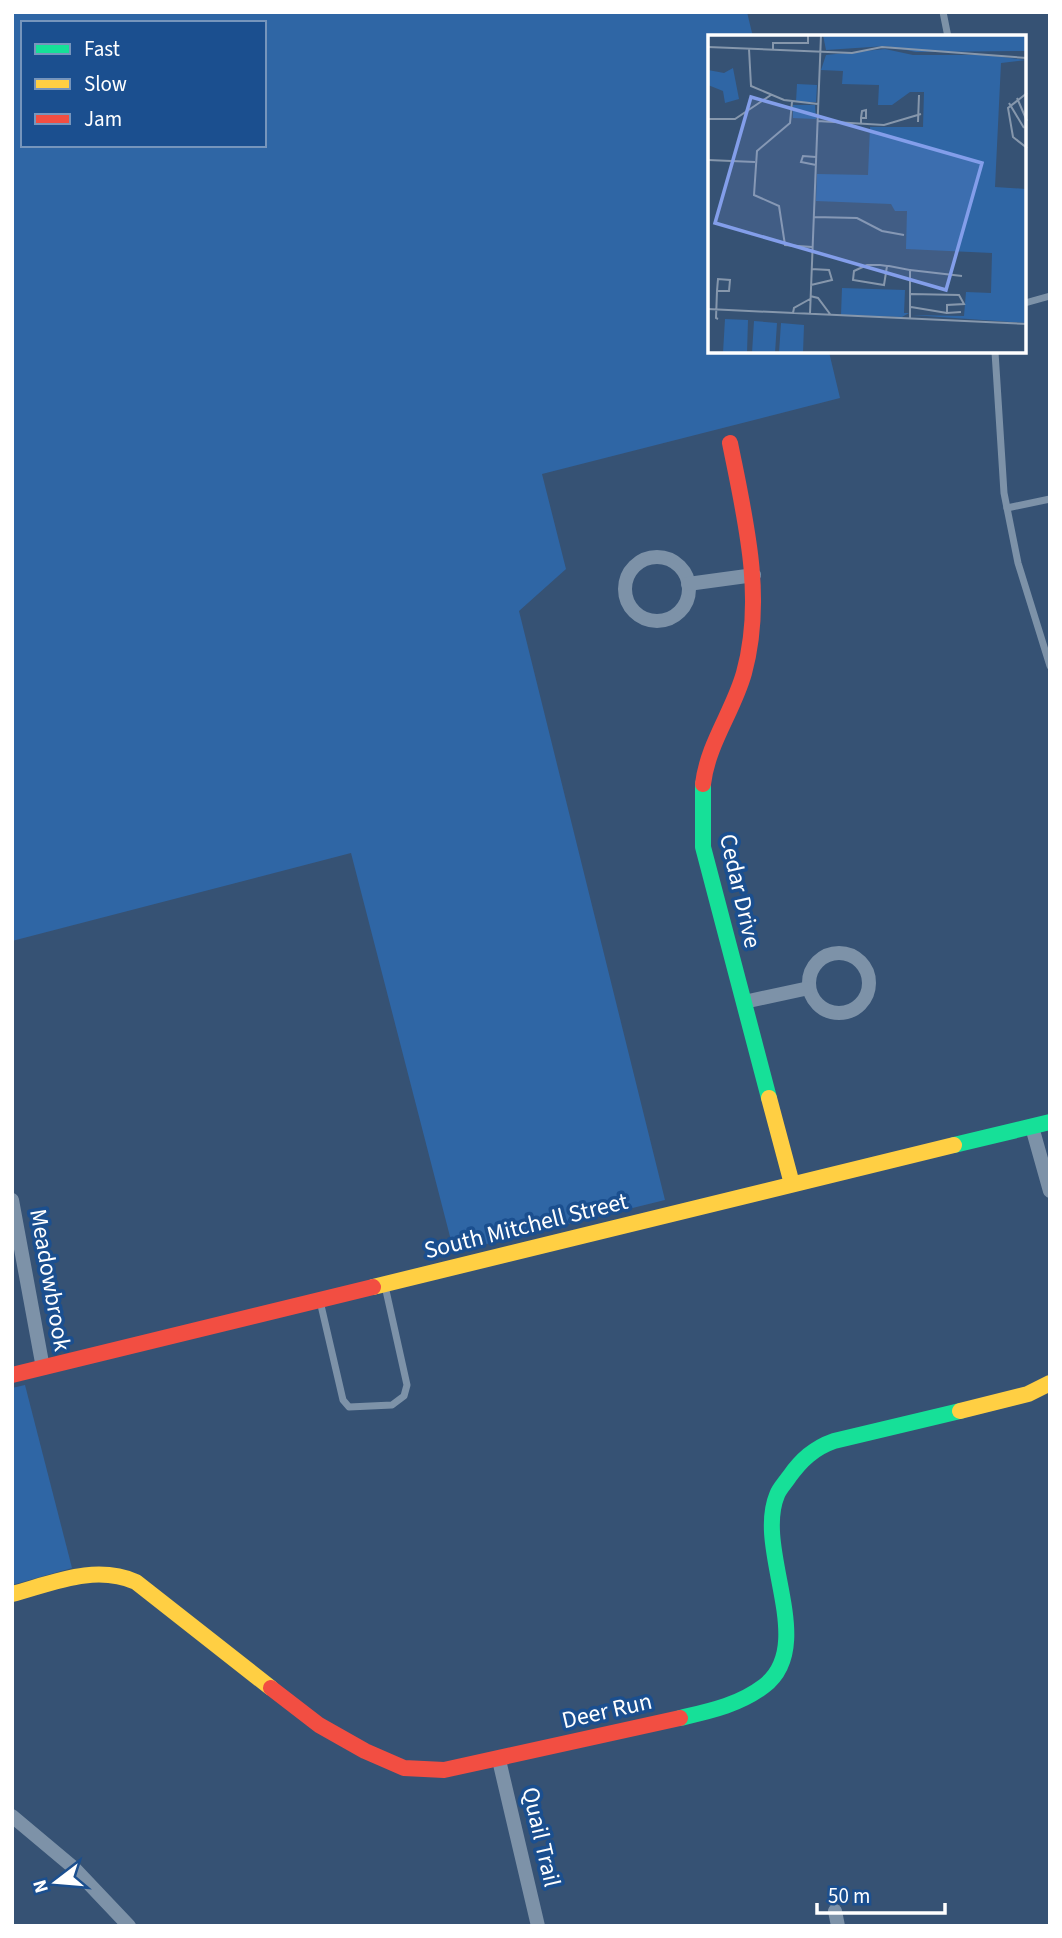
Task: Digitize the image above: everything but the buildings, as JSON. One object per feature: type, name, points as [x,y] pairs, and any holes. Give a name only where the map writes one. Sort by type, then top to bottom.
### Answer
[{"type":"street","name":"Cedar Drive","points":[[730,443],[754,575],[754,624],[745,671],[710,752],[701,800],[703,847],[792,1184]]},
{"type":"street","points":[[660,557],[679,566],[688,584],[685,604],[670,618],[659,621],[649,620],[632,608],[625,588],[632,569],[650,558],[660,557]]},
{"type":"street","points":[[688,584],[754,575]]},
{"type":"street","points":[[836,953],[855,957],[867,972],[869,982],[863,1001],[847,1012],[827,1010],[819,1005],[809,988],[812,969],[818,961],[836,953]]},
{"type":"street","points":[[744,1002],[809,988]]},
{"type":"street","name":"South Mitchell Street","points":[[12,1375],[1050,1122]]},
{"type":"street","points":[[1032,1127],[1050,1191]]},
{"type":"street","name":"Meadowbrook","points":[[12,1200],[43,1368]]},
{"type":"street","name":"Deer Run","points":[[12,1594],[89,1573],[118,1574],[153,1593],[318,1725],[365,1751],[404,1768],[444,1770],[499,1760],[731,1706],[766,1689],[777,1672],[788,1641],[788,1624],[771,1530],[774,1503],[787,1475],[816,1449],[1028,1394],[1050,1383]]},
{"type":"street","name":"Quail Trail","points":[[499,1760],[538,1926]]},
{"type":"street","points":[[12,1816],[74,1868],[129,1926]]},
{"type":"lane","points":[[943,12],[948,35]]},
{"type":"lane","points":[[1027,302],[1050,296]]},
{"type":"lane","points":[[995,354],[1007,508],[1017,563],[1050,667]]},
{"type":"lane","points":[[1007,508],[1050,499]]},
{"type":"lane","points":[[320,1300],[343,1400],[349,1407],[392,1405],[404,1396],[407,1385],[385,1284]]},
{"type":"shaded area","points":[[12,12],[747,12],[753,35],[708,35],[708,354],[829,354],[840,398],[542,474],[566,569],[519,611],[665,1200],[454,1252],[351,853],[12,941]]},
{"type":"shaded area","points":[[25,1385],[72,1568],[12,1585],[12,1388]]},
{"type":"traffic: fast","points":[[703,784],[703,847],[769,1098]]},
{"type":"traffic: fast","points":[[954,1145],[1050,1122]]},
{"type":"traffic: fast","points":[[680,1718],[724,1707],[745,1698],[764,1686],[779,1668],[786,1647],[786,1622],[773,1542],[772,1517],[778,1493],[798,1465],[808,1455],[834,1441],[960,1411]]},
{"type":"traffic: slow","points":[[769,1098],[792,1184]]},
{"type":"traffic: slow","points":[[373,1287],[954,1145]]},
{"type":"traffic: slow","points":[[960,1411],[1028,1394],[1050,1383]]},
{"type":"traffic: slow","points":[[12,1594],[90,1575],[121,1577],[136,1582],[271,1688]]},
{"type":"traffic: jam","points":[[703,784],[715,741],[744,673],[753,616],[747,529],[730,443]]},
{"type":"traffic: jam","points":[[12,1375],[373,1287]]},
{"type":"traffic: jam","points":[[271,1688],[319,1725],[365,1751],[404,1768],[444,1770],[680,1718]]}]
